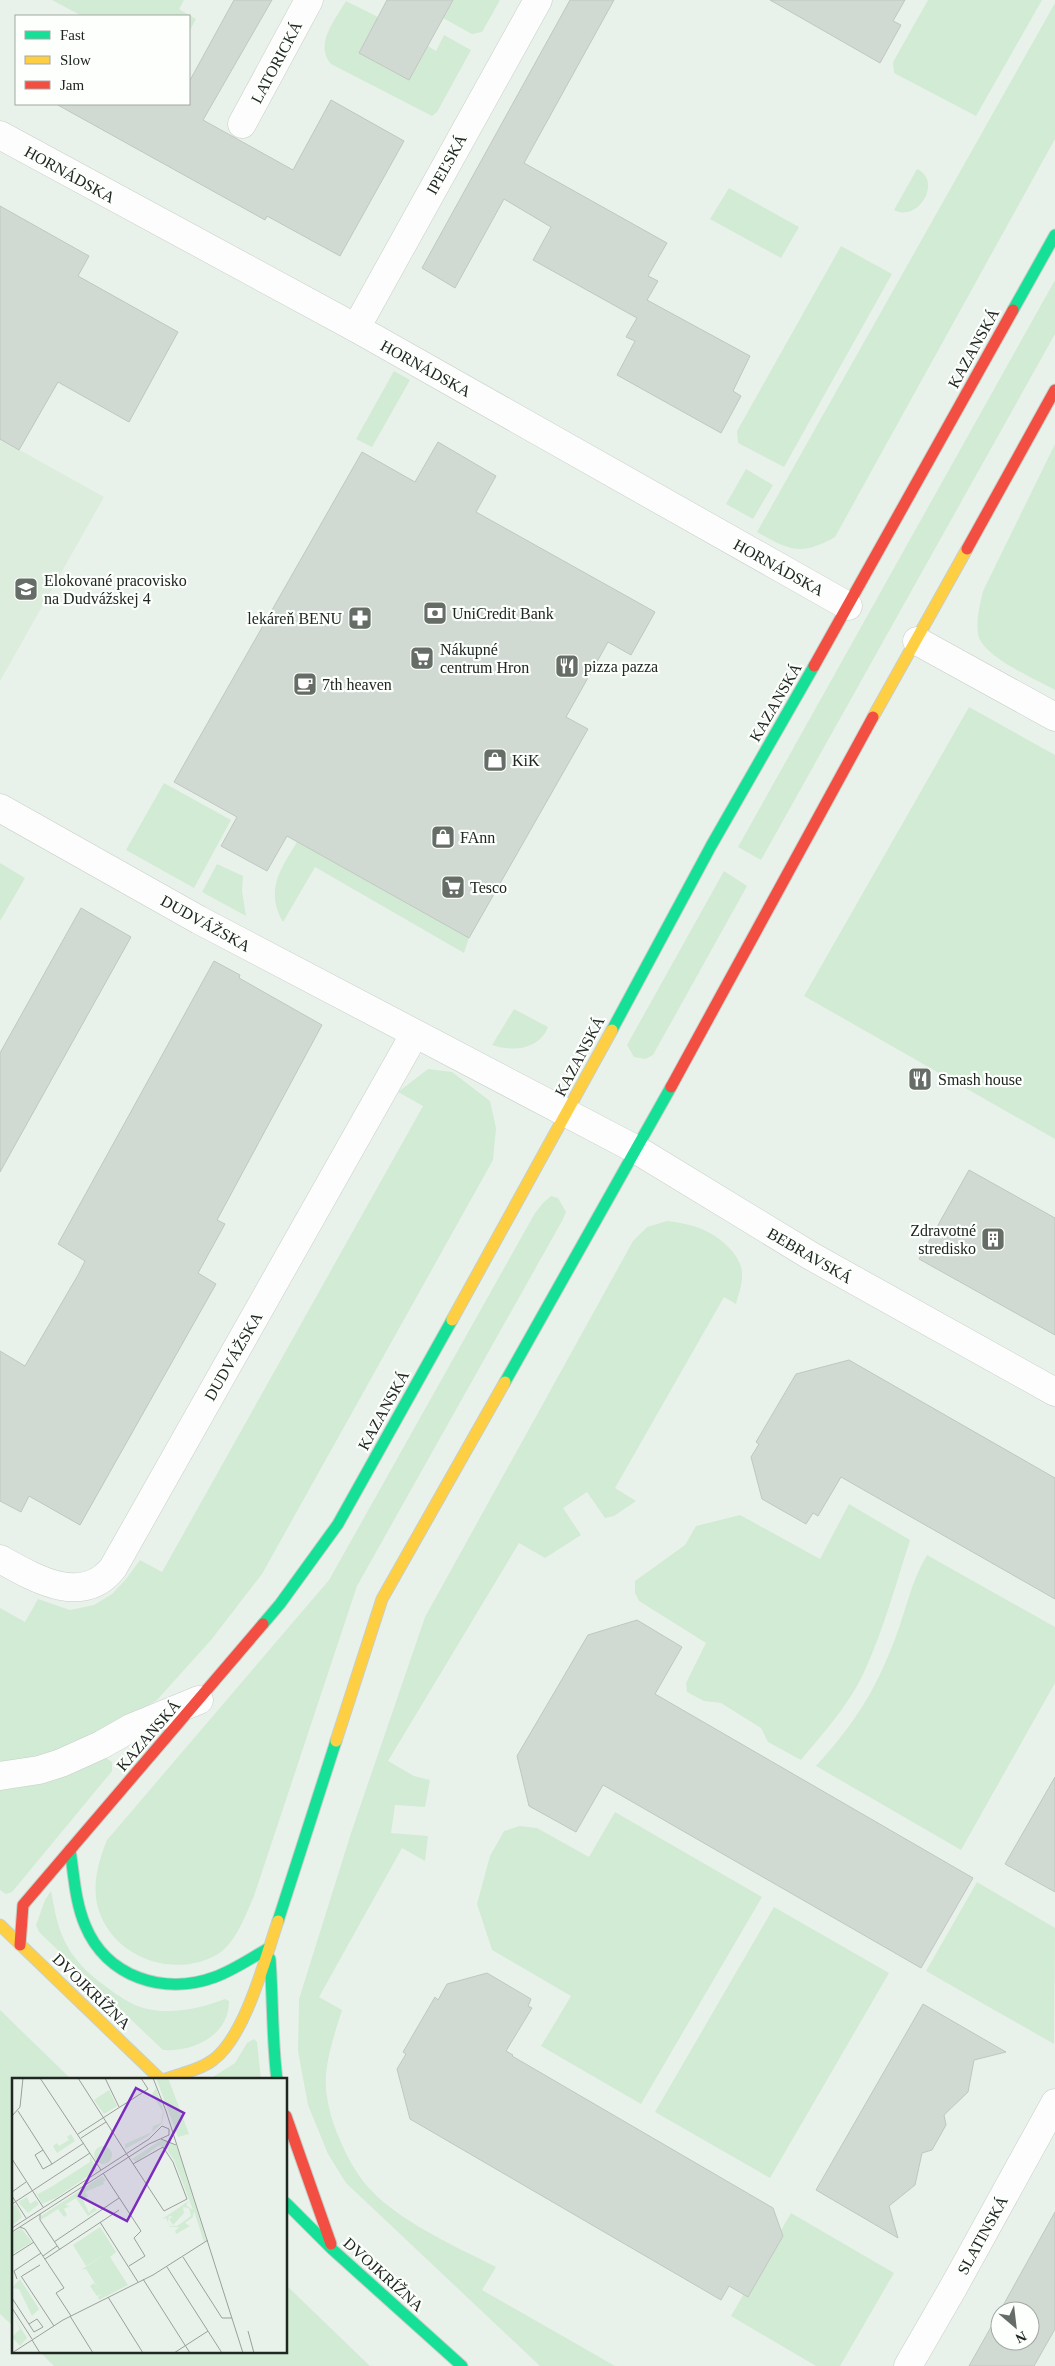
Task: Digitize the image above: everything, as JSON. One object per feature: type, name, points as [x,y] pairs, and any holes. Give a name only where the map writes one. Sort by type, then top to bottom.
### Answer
[{"type":"main road","name":"KAZANSKÁ","points":[[20,1945],[23,1905],[280,1604],[338,1524],[567,1114],[711,846],[1055,236]]},
{"type":"main road","points":[[168,2078],[212,2062],[228,2047],[239,2030],[269,1948],[382,1599],[637,1150],[779,886],[1055,390]]},
{"type":"main road","points":[[70,1850],[80,1910],[85,1927],[106,1957],[119,1970],[137,1979],[155,1984],[174,1986],[194,1983],[215,1977],[269,1948]]},
{"type":"main road","name":"DVOJKRÍŽNA","points":[[0,1925],[160,2078]]},
{"type":"main road","points":[[269,1948],[274,2018],[272,2038],[277,2078]]},
{"type":"main road","points":[[288,2122],[333,2250]]},
{"type":"main road","name":"DVOJKRÍŽNA","points":[[288,2205],[333,2250],[462,2366]]},
{"type":"street","name":"LATORICKÁ","points":[[242,124],[310,0]]},
{"type":"street","name":"IPEĽSKÁ","points":[[356,328],[538,0]]},
{"type":"street","name":"HORNÁDSKA","points":[[0,135],[356,328],[848,606]]},
{"type":"street","points":[[917,641],[1055,717]]},
{"type":"street","name":"DUDVÁŽSKA","points":[[0,808],[199,920],[567,1114]]},
{"type":"street","name":"DUDVÁŽSKA","points":[[0,1559],[50,1584],[66,1588],[94,1583],[105,1577],[118,1559],[414,1035]]},
{"type":"street","name":"BEBRAVSKÁ","points":[[567,1114],[637,1150],[811,1256],[1055,1392]]},
{"type":"street","points":[[0,1776],[39,1770],[61,1763],[94,1749],[131,1728],[200,1700]]},
{"type":"street","name":"SLATINSKÁ","points":[[908,2366],[1055,2103]]},
{"type":"shaded area","points":[[52,0],[184,0],[179,9],[189,15],[80,15]]},
{"type":"shaded area","points":[[453,0],[500,0],[482,32],[472,34],[443,18]]},
{"type":"shaded area","points":[[928,0],[1042,0],[976,116],[894,73],[893,62]]},
{"type":"shaded area","points":[[346,1],[378,17],[359,53],[409,80],[428,46],[436,51],[444,35],[471,50],[437,112],[432,116],[331,64],[326,56],[325,40]]},
{"type":"shaded area","points":[[1055,3],[1055,139],[835,537],[813,547],[796,549],[787,547],[757,532]]},
{"type":"shaded area","points":[[190,15],[196,19],[190,30]]},
{"type":"shaded area","points":[[917,169],[928,182],[924,199],[919,206],[911,211],[894,210]]},
{"type":"shaded area","points":[[729,188],[799,227],[781,258],[710,219]]},
{"type":"shaded area","points":[[841,246],[892,274],[784,467],[738,443],[737,431]]},
{"type":"shaded area","points":[[1055,280],[1055,334],[761,860],[738,847]]},
{"type":"shaded area","points":[[394,371],[410,380],[372,447],[356,439]]},
{"type":"shaded area","name":"Elokované pracovisko na Dudvážskej 4","points":[[0,439],[104,497],[0,681]]},
{"type":"shaded area","points":[[1055,444],[1055,690],[999,659],[989,651],[982,643],[978,634],[978,623],[983,591]]},
{"type":"shaded area","points":[[746,469],[773,485],[753,519],[726,504]]},
{"type":"shaded area","points":[[969,707],[1055,755],[1055,1139],[804,996]]},
{"type":"shaded area","points":[[164,783],[231,820],[194,888],[126,850]]},
{"type":"shaded area","points":[[297,842],[469,938],[464,953],[315,867],[283,922],[275,900],[275,890],[280,871]]},
{"type":"shaded area","points":[[0,863],[25,878],[0,921]]},
{"type":"shaded area","points":[[217,864],[243,876],[242,891],[246,916],[202,892]]},
{"type":"shaded area","points":[[724,871],[747,886],[653,1055],[645,1059],[634,1057],[627,1045]]},
{"type":"shaded area","points":[[514,1009],[548,1027],[544,1035],[532,1045],[524,1047],[508,1048],[492,1045]]},
{"type":"shaded area","points":[[428,1069],[452,1072],[490,1101],[496,1128],[493,1160],[262,1574],[211,1640],[157,1700],[90,1740],[13,1763],[0,1763],[0,1608],[25,1622],[38,1599],[70,1610],[94,1605],[112,1594],[140,1560],[162,1572],[423,1106],[398,1092]]},
{"type":"shaded area","points":[[551,1196],[558,1198],[566,1212],[562,1221],[357,1586],[254,1896],[240,1928],[230,1943],[218,1954],[184,1965],[166,1964],[149,1960],[133,1952],[118,1941],[107,1928],[99,1911],[96,1893],[97,1875],[107,1840],[329,1580],[535,1213]]},
{"type":"shaded area","points":[[667,1221],[686,1224],[703,1230],[719,1239],[733,1252],[742,1270],[736,1304],[724,1297],[615,1488],[636,1501],[614,1516],[605,1518],[587,1492],[563,1508],[581,1535],[545,1558],[519,1543],[388,1761],[414,1776],[430,1780],[425,1807],[395,1805],[391,1833],[428,1836],[425,1861],[402,1848],[319,1997],[342,2010],[331,2045],[327,2066],[326,2083],[329,2108],[344,2149],[355,2169],[370,2189],[384,2203],[421,2228],[496,2267],[482,2290],[615,2366],[540,2366],[346,2183],[328,2154],[308,2105],[298,2051],[299,1999],[351,1833],[425,1617],[633,1241],[647,1227]]},
{"type":"shaded area","points":[[849,1504],[910,1540],[884,1622],[865,1670],[852,1694],[836,1717],[801,1760],[768,1742],[761,1728],[721,1703],[704,1701],[687,1692],[686,1683],[706,1643],[639,1601],[635,1593],[635,1581],[685,1545],[696,1526],[740,1515],[820,1559]]},
{"type":"shaded area","points":[[927,1555],[1055,1627],[1055,1683],[961,1850],[816,1766],[841,1737],[861,1709],[878,1679],[897,1633],[916,1577]]},
{"type":"shaded area","points":[[105,1757],[112,1762],[112,1771],[12,1892],[6,1894],[0,1890],[0,1790],[42,1783],[79,1770]]},
{"type":"shaded area","points":[[615,1812],[762,1897],[641,2104],[541,2046],[571,1996],[492,1950],[477,1904],[490,1856],[504,1831],[520,1826],[537,1828],[589,1857]]},
{"type":"shaded area","points":[[977,1882],[1055,1928],[1054,2044],[926,1971]]},
{"type":"shaded area","points":[[51,1891],[60,1930],[65,1942],[76,1960],[91,1975],[125,2000],[146,2009],[157,2011],[181,2010],[204,2006],[225,1999],[229,2001],[223,2024],[216,2032],[197,2045],[174,2050],[163,2050],[39,1932],[36,1925],[45,1900]]},
{"type":"shaded area","points":[[774,1907],[889,1973],[770,2178],[655,2112]]},
{"type":"shaded area","points":[[0,2010],[70,2078],[12,2078],[12,2325],[0,2314]]},
{"type":"shaded area","points":[[254,2039],[257,2042],[261,2078],[211,2078],[235,2063],[247,2043]]},
{"type":"shaded area","points":[[791,2213],[894,2273],[840,2366],[816,2366],[731,2316]]},
{"type":"shaded area","points":[[288,2287],[370,2366],[54,2366],[42,2354],[288,2354]]},
{"type":"building","points":[[234,0],[272,0],[203,120],[293,170],[331,100],[404,141],[340,256],[267,216],[265,220],[58,105],[190,105],[190,80]]},
{"type":"building","points":[[387,0],[453,0],[409,80],[359,53]]},
{"type":"building","points":[[570,0],[614,0],[524,163],[667,243],[648,276],[658,281],[647,300],[750,356],[733,391],[741,396],[721,433],[617,375],[635,341],[626,337],[637,318],[533,260],[551,227],[504,199],[455,288],[422,268]]},
{"type":"building","points":[[770,0],[905,0],[893,21],[901,25],[880,63]]},
{"type":"building","points":[[0,206],[89,256],[78,276],[178,332],[129,422],[58,382],[19,450],[0,439]]},
{"type":"building","name":"Nákupné centrum Hron","points":[[438,442],[496,476],[476,512],[655,612],[631,655],[608,642],[566,717],[588,729],[469,938],[287,836],[267,871],[221,846],[237,817],[174,782],[362,452],[415,482]]},
{"type":"building","points":[[81,908],[131,937],[0,1172],[0,1053]]},
{"type":"building","points":[[214,961],[240,975],[239,978],[322,1025],[217,1220],[225,1224],[198,1273],[216,1284],[80,1525],[29,1496],[21,1512],[0,1501],[0,1351],[25,1366],[78,1275],[85,1261],[58,1244]]},
{"type":"building","name":"Zdravotné stredisko","points":[[969,1170],[1055,1218],[1055,1335],[919,1259]]},
{"type":"building","points":[[849,1360],[1055,1478],[1055,1599],[841,1477],[818,1516],[813,1513],[806,1524],[762,1499],[751,1457],[759,1444],[756,1442],[796,1374]]},
{"type":"building","points":[[637,1620],[682,1647],[655,1694],[973,1878],[921,1968],[603,1785],[576,1832],[529,1806],[517,1756],[588,1635]]},
{"type":"building","points":[[1055,1777],[1055,1892],[1005,1864]]},
{"type":"building","points":[[487,1973],[531,1999],[528,2006],[532,2008],[506,2051],[512,2056],[773,2208],[783,2236],[748,2297],[729,2286],[721,2300],[410,2119],[397,2069],[406,2054],[403,2052],[435,1997],[438,2000],[447,1984]]},
{"type":"building","points":[[923,2004],[1006,2052],[974,2060],[968,2092],[944,2115],[946,2125],[932,2150],[922,2153],[915,2185],[889,2206],[898,2238],[816,2190]]},
{"type":"building","points":[[1055,2212],[1055,2329],[1034,2366],[969,2366],[990,2328],[990,2351],[1040,2351],[1040,2301],[1005,2301]]},
{"type":"traffic: fast","points":[[1013,310],[1055,235]]},
{"type":"traffic: fast","points":[[612,1030],[711,846],[814,666]]},
{"type":"traffic: fast","points":[[505,1382],[671,1087]]},
{"type":"traffic: fast","points":[[263,1624],[280,1604],[338,1524],[452,1320]]},
{"type":"traffic: fast","points":[[278,1921],[336,1741]]},
{"type":"traffic: fast","points":[[70,1850],[75,1888],[85,1925],[95,1943],[107,1958],[139,1978],[157,1983],[196,1982],[222,1974],[269,1948]]},
{"type":"traffic: fast","points":[[270,1959],[277,2078]]},
{"type":"traffic: fast","points":[[288,2205],[333,2250],[462,2366]]},
{"type":"traffic: slow","points":[[873,717],[967,549]]},
{"type":"traffic: slow","points":[[452,1320],[612,1030]]},
{"type":"traffic: slow","points":[[336,1741],[382,1599],[505,1382]]},
{"type":"traffic: slow","points":[[170,2078],[189,2072],[213,2060],[235,2034],[253,1996],[278,1921]]},
{"type":"traffic: slow","points":[[0,1925],[159,2078]]},
{"type":"traffic: jam","points":[[814,666],[1013,310]]},
{"type":"traffic: jam","points":[[967,549],[1055,390]]},
{"type":"traffic: jam","points":[[671,1087],[873,717]]},
{"type":"traffic: jam","points":[[20,1945],[23,1905],[263,1624]]},
{"type":"traffic: jam","points":[[288,2122],[331,2244]]},
{"type":"place","name":"Elokované pracovisko na Dudvážskej 4","points":[[26,589]]},
{"type":"place","name":"UniCredit Bank","points":[[435,613]]},
{"type":"place","name":"lekáreň BENU","points":[[360,618]]},
{"type":"place","name":"Nákupné centrum Hron","points":[[422,658]]},
{"type":"place","name":"pizza pazza","points":[[567,666]]},
{"type":"place","name":"7th heaven","points":[[305,684]]},
{"type":"place","name":"KiK","points":[[495,760]]},
{"type":"place","name":"FAnn","points":[[443,837]]},
{"type":"place","name":"Tesco","points":[[453,887]]},
{"type":"place","name":"Smash house","points":[[920,1079]]},
{"type":"place","name":"Zdravotné stredisko","points":[[993,1239]]}]
